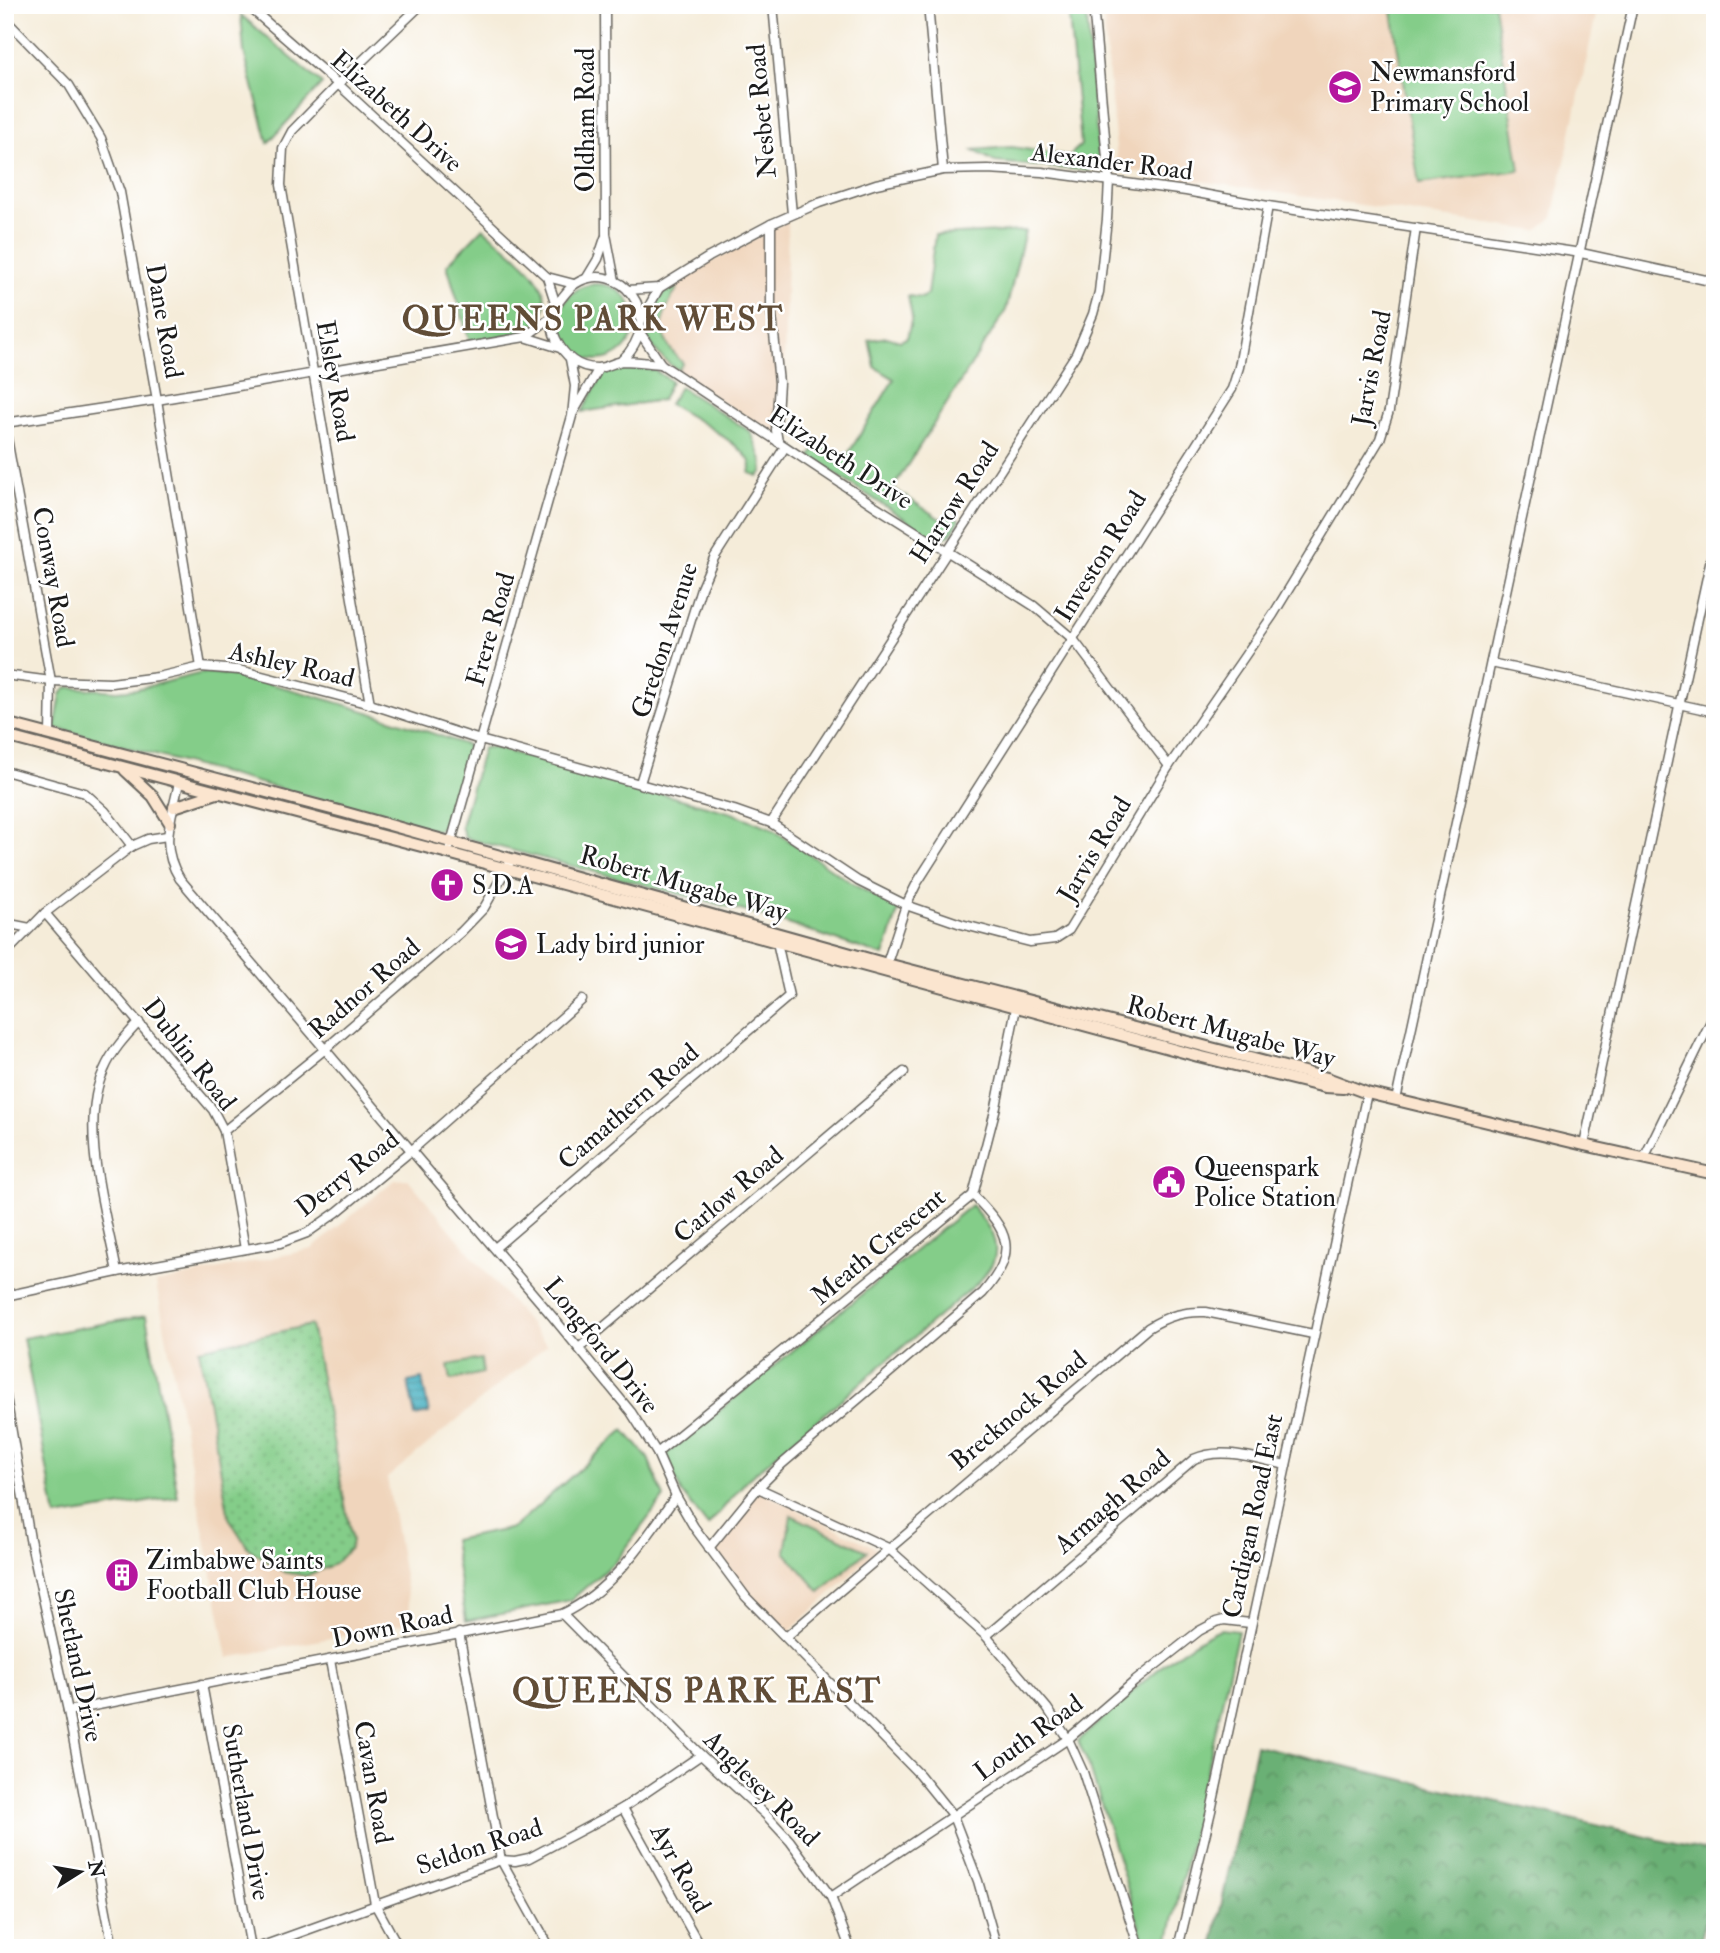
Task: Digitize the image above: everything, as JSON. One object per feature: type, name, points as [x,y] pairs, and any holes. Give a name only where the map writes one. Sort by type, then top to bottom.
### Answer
[{"type":"main road","name":"Robert Mugabe Way","points":[[5,723],[153,763],[220,787],[450,847],[777,942],[886,968]]},
{"type":"main road","name":"Robert Mugabe Way","points":[[5,736],[179,782],[220,787]]},
{"type":"main road","points":[[123,768],[153,796],[170,823]]},
{"type":"main road","points":[[174,807],[220,787]]},
{"type":"main road","name":"Robert Mugabe Way","points":[[509,864],[1018,1002],[1270,1074],[1325,1087],[1349,1088],[1715,1174]]},
{"type":"street","name":"Elizabeth Drive","points":[[247,5],[338,84],[547,277],[574,284]]},
{"type":"street","name":"Elsley Road","points":[[370,704],[281,185],[281,159],[283,148],[292,131],[421,5]]},
{"type":"street","name":"Oldham Road","points":[[605,5],[606,234],[615,281]]},
{"type":"street","name":"Nesbet Road","points":[[773,5],[792,214]]},
{"type":"street","points":[[928,5],[943,170]]},
{"type":"street","name":"Harrow Road","points":[[771,823],[1076,355],[1086,332],[1099,292],[1109,180],[1093,5]]},
{"type":"street","points":[[1396,1100],[1633,5]]},
{"type":"street","name":"Dane Road","points":[[5,19],[69,85],[101,138],[122,204],[201,667]]},
{"type":"street","name":"Alexander Road","points":[[628,290],[659,288],[709,257],[771,224],[876,184],[943,170],[1001,169],[1109,180],[1581,253],[1715,282]]},
{"type":"street","name":"Investon Road","points":[[886,968],[906,905],[917,883],[1232,389],[1240,367],[1268,206]]},
{"type":"street","points":[[771,224],[771,305],[779,383],[776,430],[782,444]]},
{"type":"street","name":"Jarvis Road","points":[[480,740],[640,783],[771,823],[858,881],[906,905],[961,924],[1030,942],[1044,942],[1060,937],[1069,930],[1169,766],[1273,615],[1380,439],[1390,411],[1416,228]]},
{"type":"street","name":"Oldham Road","points":[[586,279],[598,259],[606,234]]},
{"type":"street","name":"Elizabeth Drive","points":[[547,277],[556,305]]},
{"type":"street","points":[[586,279],[615,281],[628,290],[635,298],[642,318],[641,334],[633,349],[621,361],[599,368],[584,366],[570,359],[560,348],[554,334],[552,317],[556,305],[574,284],[586,279]]},
{"type":"street","name":"Alexander Road","points":[[642,318],[659,288]]},
{"type":"street","points":[[5,425],[526,337],[552,317]]},
{"type":"street","name":"Elizabeth Drive","points":[[641,334],[661,364],[1034,606],[1073,639],[1169,766]]},
{"type":"street","points":[[526,337],[560,348]]},
{"type":"street","name":"Frere Road","points":[[450,847],[572,416],[575,386],[570,359]]},
{"type":"street","name":"Elizabeth Drive","points":[[621,361],[661,364]]},
{"type":"street","name":"Frere Road","points":[[572,416],[599,368]]},
{"type":"street","name":"Conway Road","points":[[5,425],[51,681],[50,735]]},
{"type":"street","name":"Gredon Avenue","points":[[640,783],[701,588],[714,558],[782,444]]},
{"type":"street","points":[[1584,1145],[1715,540]]},
{"type":"street","points":[[1491,663],[1715,712]]},
{"type":"street","name":"Ashley Road","points":[[5,675],[51,681],[130,682],[201,667],[239,670],[370,704],[480,740]]},
{"type":"street","points":[[153,763],[179,782]]},
{"type":"street","points":[[5,771],[85,793],[111,818],[132,846]]},
{"type":"street","name":"Longford Drive","points":[[179,782],[167,836],[172,868],[495,1248],[638,1422],[657,1453],[676,1496],[709,1548],[746,1597],[919,1774],[953,1816],[978,1881],[997,1948]]},
{"type":"street","points":[[7,949],[45,913],[132,846],[148,839],[167,836]]},
{"type":"street","name":"Radnor Road","points":[[224,1131],[324,1050],[461,932],[484,908],[509,864]]},
{"type":"street","name":"Dublin Road","points":[[45,913],[205,1099],[224,1131],[245,1249]]},
{"type":"street","points":[[5,923],[30,928]]},
{"type":"street","name":"Camathern Road","points":[[495,1248],[789,996],[777,942]]},
{"type":"street","name":"Derry Road","points":[[5,1296],[117,1272],[280,1243],[307,1233],[411,1151],[582,1000]]},
{"type":"street","points":[[972,1195],[996,1107],[1018,1002]]},
{"type":"street","points":[[1644,1158],[1715,1013]]},
{"type":"street","points":[[117,1272],[96,1159],[93,1103],[109,1059],[139,1022]]},
{"type":"street","name":"Carlow Road","points":[[579,1348],[904,1072]]},
{"type":"street","name":"Cardigan Road East","points":[[1178,1948],[1211,1811],[1367,1093]]},
{"type":"street","name":"Meath Crescent","points":[[657,1453],[972,1195],[1001,1226],[1005,1239],[1004,1258],[995,1278],[947,1324],[802,1447],[758,1488],[709,1548]]},
{"type":"street","name":"Brecknock Road","points":[[786,1637],[1039,1419],[1161,1320],[1190,1311],[1206,1312],[1313,1334]]},
{"type":"street","name":"Shetland Drive","points":[[5,1391],[30,1539],[68,1710],[113,1948]]},
{"type":"street","name":"Armagh Road","points":[[986,1636],[1194,1459],[1213,1454],[1230,1454],[1286,1465]]},
{"type":"street","points":[[758,1488],[888,1548],[986,1636],[1047,1708],[1068,1738],[1083,1772],[1139,1948]]},
{"type":"street","name":"Down Road","points":[[68,1710],[562,1614],[581,1605],[617,1573],[635,1553],[676,1496]]},
{"type":"street","name":"Anglesey Road","points":[[562,1614],[790,1841],[831,1896],[850,1948]]},
{"type":"street","name":"Louth Road","points":[[831,1896],[1068,1738],[1199,1631],[1224,1620],[1250,1623]]},
{"type":"street","points":[[459,1633],[501,1860],[550,1948]]},
{"type":"street","name":"Cavan Road","points":[[330,1660],[375,1903],[399,1948]]},
{"type":"street","name":"Sutherland Drive","points":[[202,1684],[251,1948]]},
{"type":"street","name":"Seldon Road","points":[[257,1948],[375,1903],[501,1860],[529,1858],[623,1808],[701,1755]]},
{"type":"street","name":"Ayr Road","points":[[623,1808],[701,1948]]},
{"type":"shaded area","name":"Newmansford Primary School","points":[[1102,5],[1598,5],[1553,218],[1537,231],[1118,169]]},
{"type":"shaded area","points":[[788,221],[782,440],[662,363],[643,333],[644,319],[661,289]]},
{"type":"shaded area","points":[[408,1179],[547,1345],[387,1478],[412,1622],[228,1658],[156,1283],[312,1249],[394,1180]]},
{"type":"shaded area","points":[[759,1491],[878,1549],[786,1635],[747,1596],[711,1548]]},
{"type":"green space","points":[[1068,5],[1086,5],[1099,162],[1089,171],[995,162],[973,150],[1012,147],[1069,156],[1081,145]]},
{"type":"green space","points":[[1391,5],[1494,5],[1520,170],[1419,184]]},
{"type":"green space","points":[[241,15],[322,84],[268,143],[244,52]]},
{"type":"green space","points":[[483,228],[516,256],[538,280],[544,292],[545,305],[538,320],[522,333],[470,342],[447,265]]},
{"type":"green space","points":[[1025,231],[1006,310],[893,488],[940,519],[954,516],[960,520],[950,535],[943,538],[933,537],[810,458],[819,442],[845,459],[894,379],[875,367],[869,340],[887,337],[900,341],[907,338],[912,317],[908,296],[922,298],[927,294],[935,235]]},
{"type":"green space","points":[[590,284],[604,284],[618,290],[629,301],[635,322],[632,337],[624,349],[604,360],[590,360],[576,354],[565,343],[559,329],[559,315],[565,301],[576,290]]},
{"type":"green space","points":[[674,286],[677,289],[666,310],[662,328],[668,345],[683,363],[678,370],[654,348],[646,332],[650,312]]},
{"type":"green space","points":[[624,366],[654,370],[671,381],[662,400],[582,412],[603,374]]},
{"type":"green space","points":[[680,387],[751,432],[762,460],[763,471],[759,476],[750,473],[748,459],[732,443],[669,404]]},
{"type":"green space","points":[[202,673],[237,676],[293,690],[469,746],[448,824],[437,831],[55,728],[61,694],[67,687],[117,691],[137,689]]},
{"type":"green space","points":[[491,747],[732,813],[769,827],[856,886],[899,908],[884,956],[767,917],[465,838],[461,826],[483,748]]},
{"type":"green space","points":[[971,1205],[990,1231],[995,1246],[992,1264],[980,1281],[747,1480],[708,1526],[681,1492],[666,1454]]},
{"type":"green space","points":[[146,1316],[178,1497],[56,1517],[23,1338]]},
{"type":"green space","points":[[311,1325],[352,1541],[350,1548],[335,1564],[306,1576],[284,1572],[248,1548],[229,1518],[199,1349]]},
{"type":"green space","points":[[481,1359],[483,1373],[451,1380],[448,1365]]},
{"type":"green space","points":[[624,1430],[648,1458],[664,1497],[617,1560],[571,1600],[466,1621],[453,1540],[513,1528]]},
{"type":"green space","points":[[791,1515],[867,1551],[820,1592],[785,1552]]},
{"type":"green space","points":[[1220,1629],[1238,1631],[1167,1948],[1146,1948],[1090,1768],[1078,1741],[1165,1664],[1183,1650]]},
{"type":"green space","points":[[1256,1745],[1715,1853],[1715,1880],[1699,1948],[1212,1948]]},
{"type":"water","points":[[422,1379],[429,1413],[415,1416],[408,1382]]},
{"type":"place","name":"Newmansford Primary School","points":[[1345,87]]},
{"type":"place","name":"S.D.A","points":[[447,885]]},
{"type":"place","name":"Lady bird junior","points":[[511,944]]},
{"type":"place","name":"Queenspark Police Station","points":[[1169,1182]]},
{"type":"place","name":"Zimbabwe Saints Football Club House","points":[[122,1575]]},
{"type":"district","name":"QUEENS PARK WEST","points":[[593,318]]},
{"type":"district","name":"QUEENS PARK EAST","points":[[697,1690]]}]
